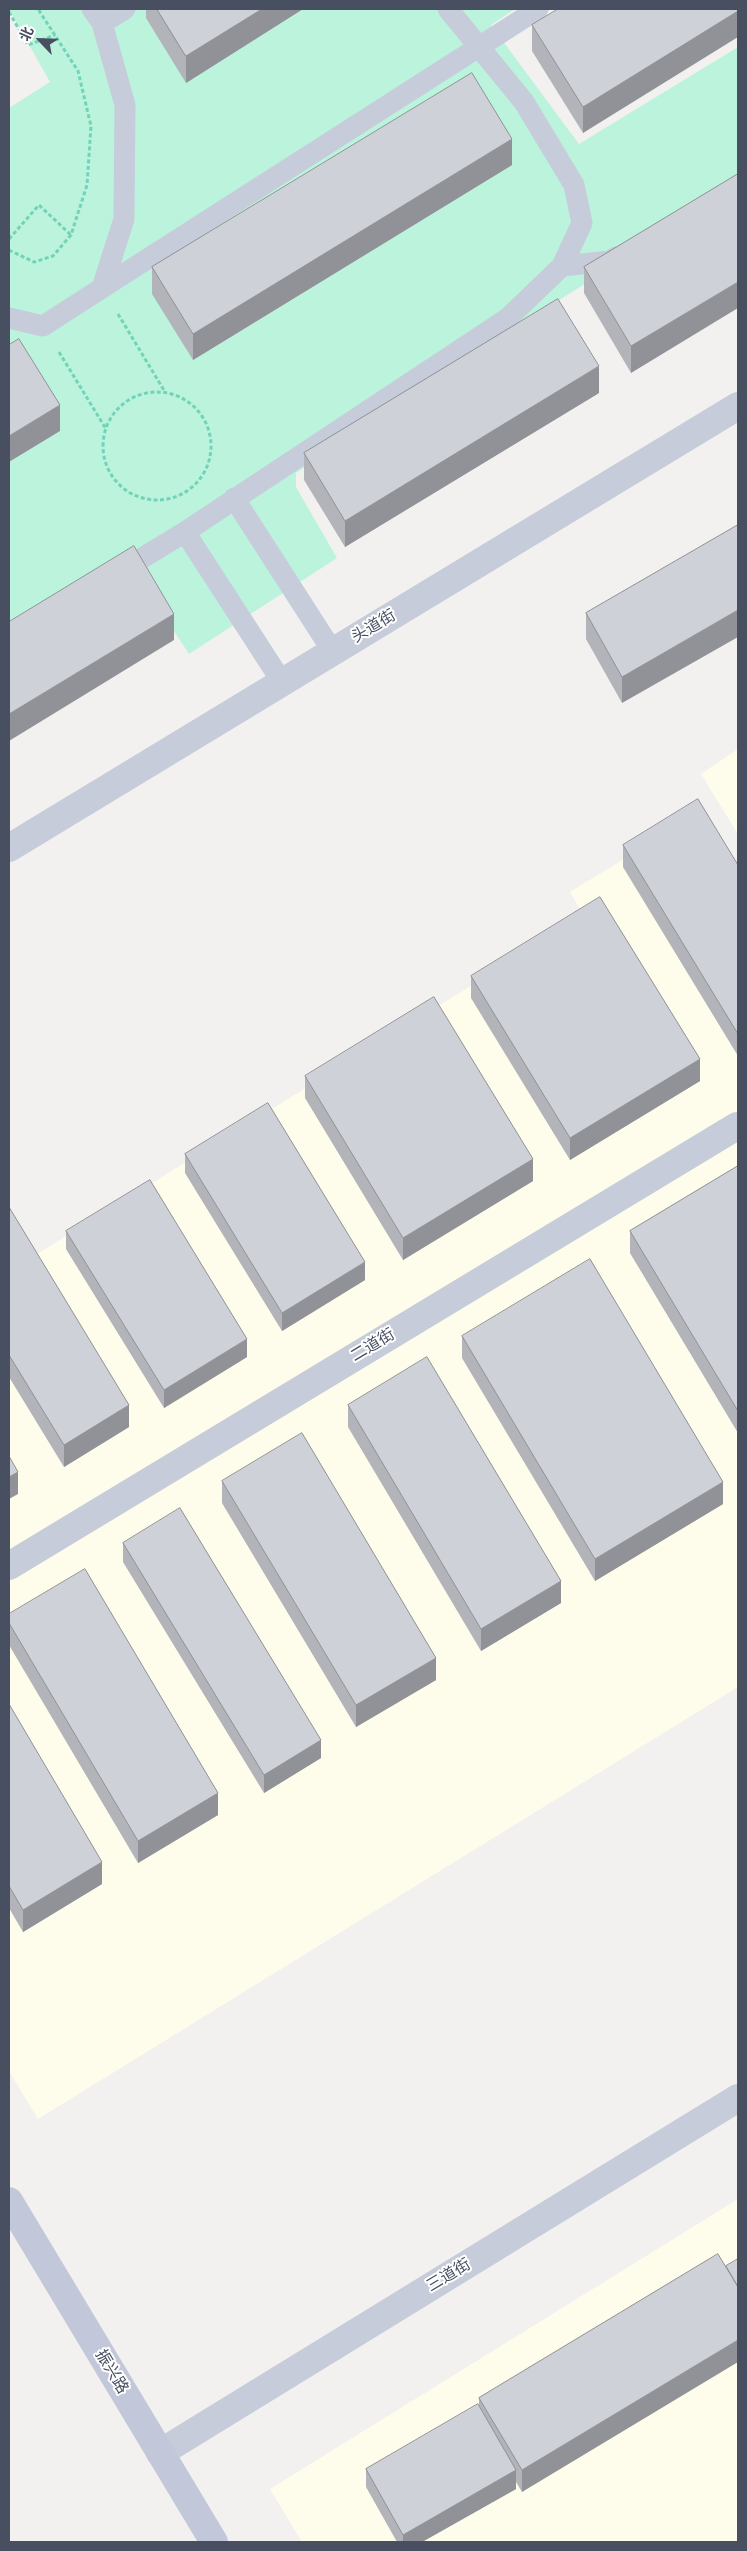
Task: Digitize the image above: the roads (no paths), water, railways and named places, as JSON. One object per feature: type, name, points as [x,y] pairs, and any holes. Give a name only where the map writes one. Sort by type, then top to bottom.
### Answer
[{"type":"main road","name":"振兴路","points":[[9,2201],[214,2542]]},
{"type":"street","name":"头道街","points":[[9,848],[738,406]]},
{"type":"street","name":"二道街","points":[[9,1566],[737,1126]]},
{"type":"street","name":"三道街","points":[[160,2453],[738,2098]]},
{"type":"lane","points":[[102,288],[124,219],[125,105],[97,16],[125,9]]},
{"type":"lane","points":[[101,583],[185,532],[508,318],[562,266],[582,223],[574,184],[524,102],[448,9]]},
{"type":"lane","points":[[9,334],[27,322],[102,288],[538,9]]},
{"type":"lane","points":[[562,266],[610,260],[634,246]]},
{"type":"lane","points":[[234,498],[333,652]]},
{"type":"lane","points":[[185,532],[282,682]]}]
